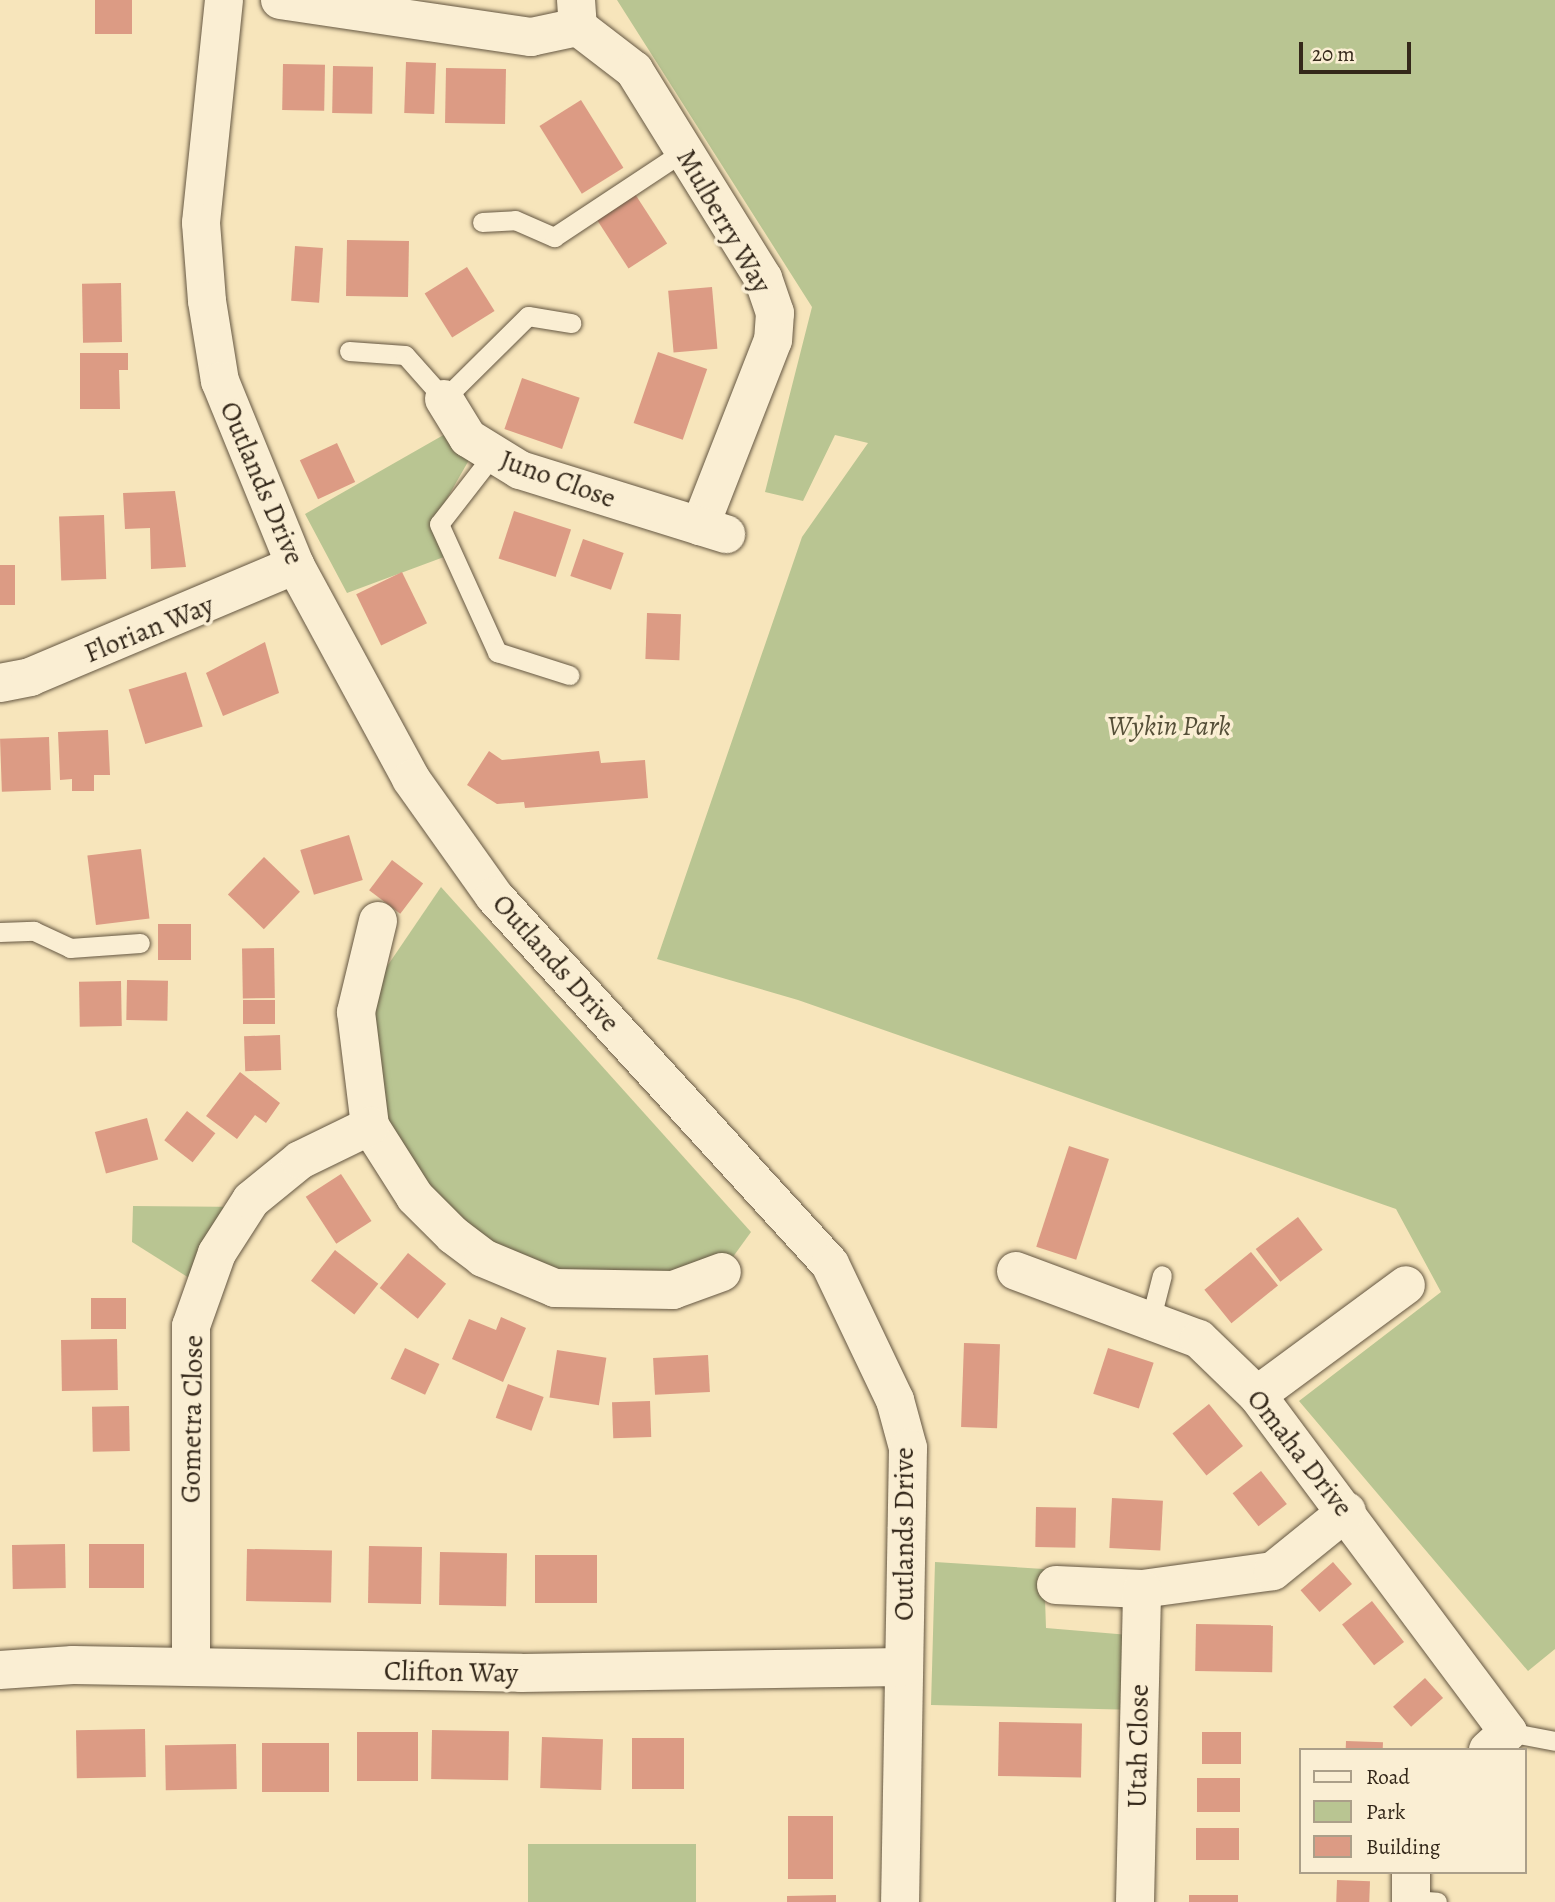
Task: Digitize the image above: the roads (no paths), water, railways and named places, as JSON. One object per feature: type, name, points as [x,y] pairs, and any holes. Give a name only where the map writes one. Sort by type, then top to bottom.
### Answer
[{"type":"street","name":"Outlands Drive","points":[[225,0],[201,223],[207,301],[220,381],[295,565],[411,779],[494,896],[830,1264],[895,1400],[908,1448],[902,1667],[900,1902]]},
{"type":"street","name":"Mulberry Way","points":[[280,0],[415,10],[531,37],[577,13],[634,70],[763,278],[775,313],[773,340],[713,530]]},
{"type":"street","name":"Juno Close","points":[[444,399],[468,438],[492,456],[713,530]]},
{"type":"street","name":"Florian Way","points":[[0,683],[30,677],[295,565]]},
{"type":"street","points":[[378,921],[356,1012],[370,1126],[415,1197],[453,1236],[510,1270],[555,1288],[643,1293],[673,1290],[722,1272]]},
{"type":"street","name":"Gometra Close","points":[[191,1667],[191,1326],[217,1253],[251,1200],[300,1160],[370,1126]]},
{"type":"street","name":"Omaha Drive","points":[[1016,1271],[1152,1318],[1199,1339],[1257,1395],[1347,1511],[1498,1741]]},
{"type":"street","points":[[1257,1395],[1406,1285]]},
{"type":"street","points":[[1056,1586],[1142,1589],[1273,1571],[1347,1511]]},
{"type":"street","name":"Utah Close","points":[[1135,1902],[1142,1589]]},
{"type":"street","name":"Clifton Way","points":[[0,1670],[191,1667],[521,1673],[902,1667]]},
{"type":"lane","points":[[482,222],[515,220],[554,237],[684,151]]},
{"type":"lane","points":[[444,399],[528,316],[571,323]]},
{"type":"lane","name":"Juno Close","points":[[349,351],[405,355],[444,399]]},
{"type":"lane","points":[[492,456],[439,524],[498,652],[569,675]]},
{"type":"lane","points":[[0,932],[34,931],[71,948],[140,943]]},
{"type":"lane","points":[[1152,1318],[1162,1275]]},
{"type":"lane","name":"Omaha Drive","points":[[1498,1741],[1555,1741]]},
{"type":"park label","name":"Wykin Park","points":[[1169,726]]}]
